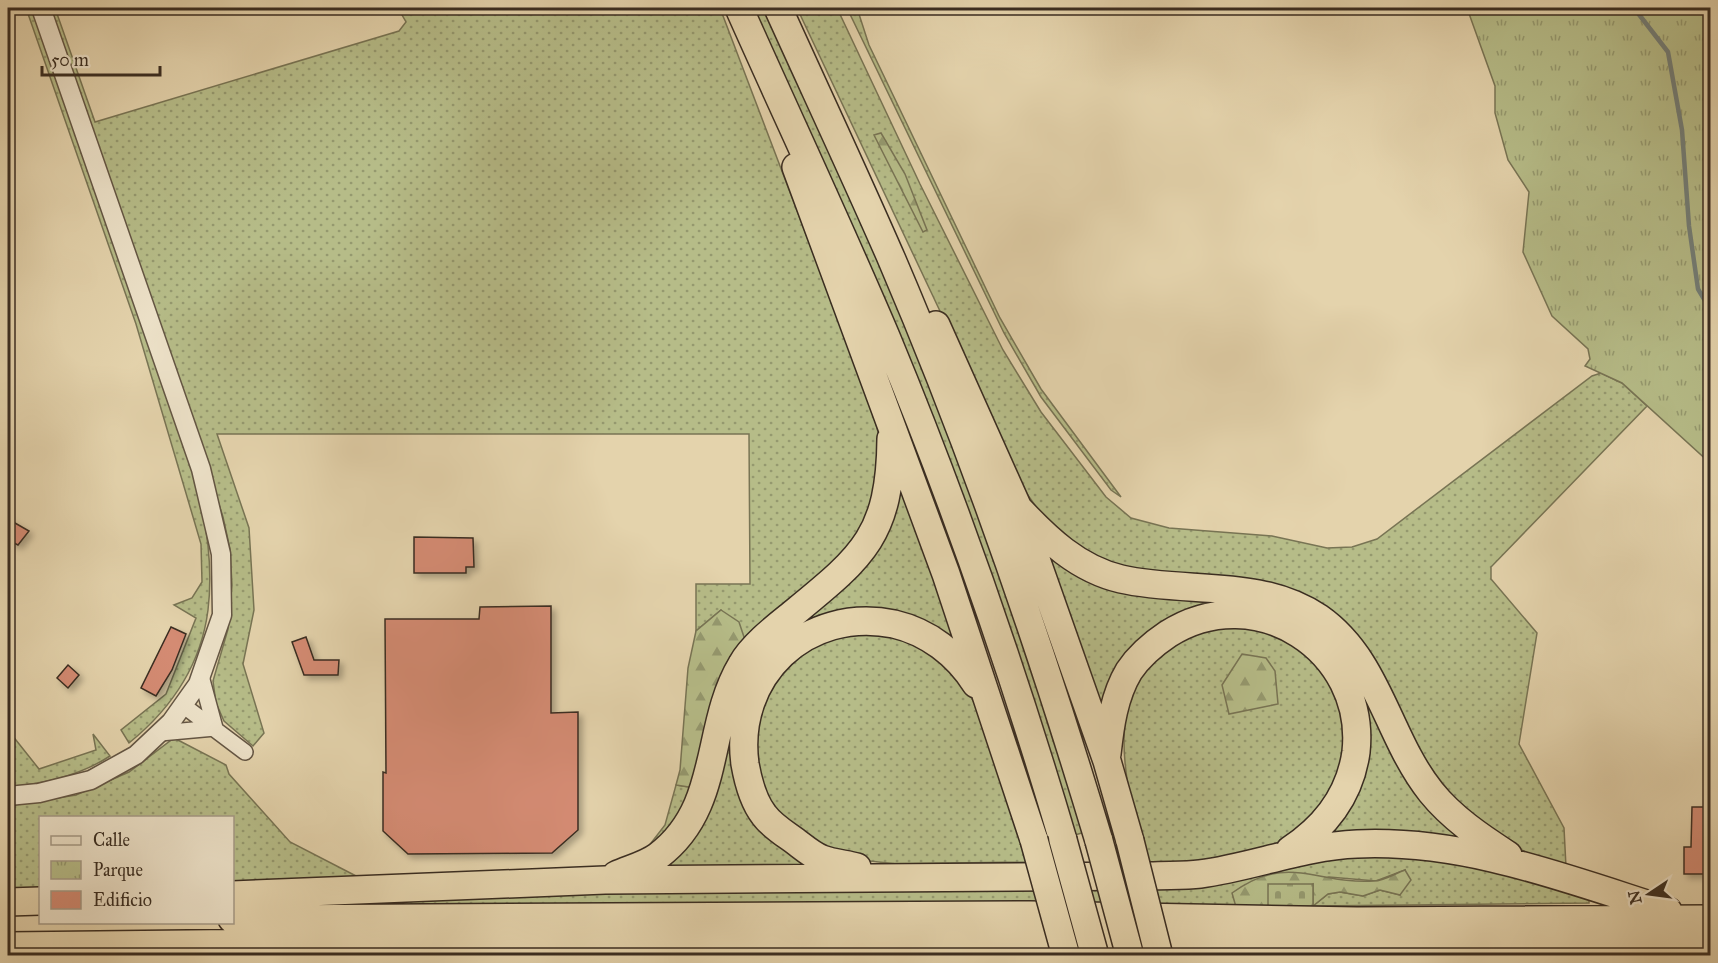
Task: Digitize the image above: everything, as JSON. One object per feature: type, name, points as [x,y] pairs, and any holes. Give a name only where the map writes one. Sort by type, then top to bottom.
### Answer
[{"type":"highway","points":[[739,8],[828,201],[944,481],[1004,650],[1063,840],[1095,956]]},
{"type":"highway","points":[[778,8],[892,260],[975,470],[1038,644],[1099,841],[1130,956]]},
{"type":"highway","points":[[771,80],[799,179],[946,574],[1034,840],[1066,956]]},
{"type":"highway","points":[[892,260],[922,297],[1018,508],[1107,761],[1159,956]]},
{"type":"highway","points":[[605,880],[657,857],[685,829],[704,795],[724,704],[742,662],[779,625],[844,571],[866,547],[885,505],[891,426]]},
{"type":"highway","points":[[1018,508],[1064,552],[1120,579],[1152,584],[1256,592],[1296,605],[1319,619],[1357,656],[1430,791],[1464,824],[1524,865]]},
{"type":"highway","points":[[1107,761],[1109,731],[1120,690],[1130,670],[1158,641],[1177,629],[1197,621],[1238,615],[1277,622],[1294,630],[1324,653],[1336,667],[1353,702],[1357,742],[1354,761],[1339,801],[1310,837],[1285,854]]},
{"type":"highway","points":[[899,877],[820,858],[777,829],[763,814],[748,781],[744,751],[744,720],[757,686],[774,661],[821,628],[847,622],[879,621],[904,627],[934,640],[964,666],[990,705]]},
{"type":"highway","points":[[234,895],[605,880],[1201,874],[1285,854],[1356,844],[1389,843],[1454,850],[1524,865],[1702,919]]},
{"type":"highway","points":[[8,902],[39,901]]},
{"type":"highway","points":[[234,919],[1030,915],[1357,921],[1702,919]]},
{"type":"highway","points":[[8,916],[39,917]]},
{"type":"highway","points":[[8,946],[1032,935],[1350,943],[1710,941]]},
{"type":"highway","points":[[1562,955],[1623,942]]},
{"type":"street","points":[[8,796],[39,793],[91,780],[136,756],[184,706],[201,676],[222,615],[221,554],[201,469],[41,8]]},
{"type":"street","points":[[201,676],[215,728]]},
{"type":"street","points":[[184,706],[246,752]]},
{"type":"street","points":[[160,733],[215,728]]},
{"type":"green space","points":[[26,8],[33,8],[178,424],[200,498],[207,535],[210,572],[208,610],[199,649],[182,684],[171,700],[158,716],[129,743],[121,730],[166,694],[196,618],[174,605],[192,598],[202,582],[201,544],[136,324]]},
{"type":"green space","points":[[49,8],[55,8],[95,122],[399,31],[406,22],[398,8],[720,8],[872,408],[879,436],[876,500],[852,546],[745,640],[721,610],[696,631],[696,584],[750,584],[749,434],[217,434],[249,528],[254,610],[243,664],[264,733],[253,746],[224,721],[216,703],[213,681],[228,629],[232,585],[230,549],[223,517],[190,413]]},
{"type":"green space","points":[[753,8],[765,8],[858,214],[946,424],[1002,575],[1085,832],[1075,835],[878,288]]},
{"type":"green space","points":[[797,8],[837,8],[920,184],[1003,350],[1041,412],[1106,497],[1131,518],[1169,528],[1272,536],[1327,548],[1352,547],[1377,539],[1592,376],[1601,373],[1622,383],[1647,406],[1491,567],[1491,579],[1537,633],[1519,744],[1564,828],[1566,867],[1525,852],[1490,831],[1461,804],[1413,741],[1353,631],[1097,561],[1051,528],[1011,471],[939,309]]},
{"type":"green space","points":[[847,8],[857,8],[869,45],[1000,318],[1041,389],[1121,497],[1111,490],[1041,397],[1004,333]]},
{"type":"green space","points":[[1467,8],[1710,8],[1710,463],[1622,383],[1585,366],[1590,359],[1588,349],[1552,316],[1523,252],[1529,192],[1508,160],[1495,113],[1495,86]]},
{"type":"green space","points":[[881,133],[905,174],[927,230],[923,232],[874,135]]},
{"type":"green space","points":[[901,484],[961,649],[946,639],[803,628],[734,751],[817,867],[654,869],[727,717]]},
{"type":"green space","points":[[1044,549],[1246,599],[1334,639],[1466,839],[1431,834],[1396,833],[1325,836],[1359,780],[1321,642],[1186,615],[1103,716]]},
{"type":"green space","points":[[721,610],[739,622],[745,640],[725,671],[713,696],[695,788],[676,785],[680,770],[688,668],[696,631]]},
{"type":"green space","points":[[1235,626],[1270,631],[1298,647],[1317,663],[1334,686],[1347,719],[1345,755],[1327,803],[1281,842],[1245,856],[1149,868],[1129,789],[1124,751],[1126,715],[1136,683],[1156,657],[1189,637]]},
{"type":"green space","points":[[878,631],[926,649],[948,666],[966,689],[993,745],[1026,862],[897,864],[851,859],[817,847],[788,822],[761,790],[754,764],[760,706],[775,677],[823,639]]},
{"type":"green space","points":[[1242,654],[1266,658],[1275,671],[1278,704],[1229,714],[1222,685]]},
{"type":"green space","points":[[8,730],[39,769],[96,750],[93,734],[110,756],[99,763],[61,778],[8,787]]},
{"type":"green space","points":[[174,738],[226,765],[229,774],[290,842],[358,877],[234,884],[234,816],[39,816],[39,890],[8,891],[8,806],[76,795],[129,772]]},
{"type":"green space","points":[[676,785],[695,788],[671,832],[648,847],[665,825]]},
{"type":"green space","points":[[1340,854],[1475,862],[1589,898],[1589,903],[1313,906],[1328,894],[1340,892],[1363,896],[1380,890],[1400,895],[1405,870],[1376,881],[1329,877],[1236,907],[390,905],[377,901],[752,888]]},
{"type":"green space","points":[[1405,870],[1411,880],[1400,895],[1380,890],[1363,896],[1340,892],[1328,894],[1313,906],[1313,884],[1268,907],[1236,907],[1232,893],[1270,874],[1303,873],[1354,881],[1378,881]]},
{"type":"green space","points":[[1268,884],[1313,884],[1313,906],[1268,907]]},
{"type":"green space","points":[[1041,947],[1406,956],[434,956]]},
{"type":"building","points":[[8,519],[29,531],[18,545],[8,540]]},
{"type":"building","points":[[414,537],[473,538],[474,567],[466,567],[466,573],[414,573]]},
{"type":"building","points":[[551,606],[551,713],[578,712],[578,830],[552,853],[408,854],[383,831],[383,772],[386,773],[385,619],[479,619],[480,607]]},
{"type":"building","points":[[171,627],[186,634],[172,670],[156,696],[141,688]]},
{"type":"building","points":[[306,637],[314,660],[339,660],[338,675],[304,675],[292,642]]},
{"type":"building","points":[[68,665],[79,675],[68,688],[57,678]]},
{"type":"building","points":[[1692,807],[1710,807],[1710,874],[1684,874],[1684,847],[1691,847]]},
{"type":"waterway","points":[[1634,8],[1668,52],[1682,130],[1689,226],[1698,289],[1710,309]]}]
